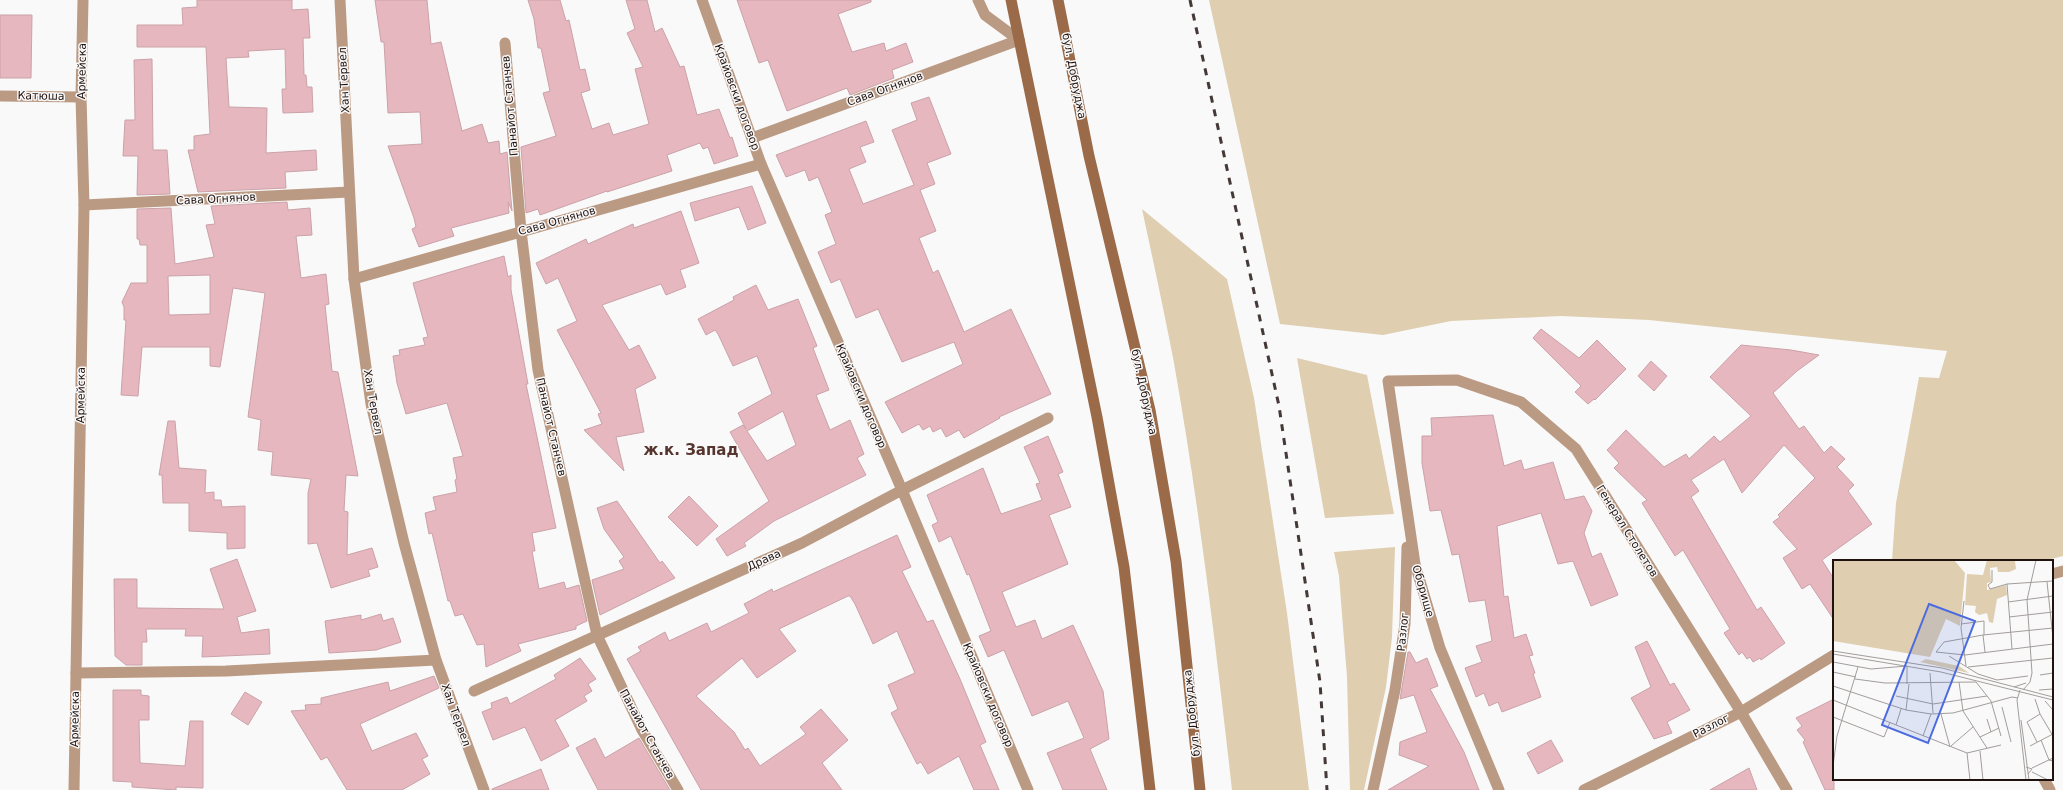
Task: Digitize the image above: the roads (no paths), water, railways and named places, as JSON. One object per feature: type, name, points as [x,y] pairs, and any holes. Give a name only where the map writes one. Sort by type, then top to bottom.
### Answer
[{"type":"main road","points":[[1010,0],[1097,417],[1123,560],[1150,790]]},
{"type":"main road","name":"бул. Добруджа","points":[[1058,0],[1089,156],[1151,417],[1176,561],[1200,790]]},
{"type":"street","name":"Армейска","points":[[74,790],[84,205],[81,97],[83,0]]},
{"type":"street","name":"Хан Тервел","points":[[340,0],[354,279],[371,404],[404,544],[436,660],[484,790]]},
{"type":"street","name":"Крайовски договор","points":[[702,0],[761,164],[902,490],[1028,790]]},
{"type":"street","points":[[978,0],[985,15],[1019,40]]},
{"type":"street","name":"Сава Огнянов","points":[[752,138],[1019,40]]},
{"type":"street","name":"Панайот Станчев","points":[[505,43],[521,231],[538,370],[597,635],[642,730],[678,790]]},
{"type":"street","name":"Катюша","points":[[0,96],[81,97]]},
{"type":"street","name":"Сава Огнянов","points":[[354,279],[761,164]]},
{"type":"street","name":"Сава Огнянов","points":[[84,205],[349,192]]},
{"type":"street","name":"Генерал Столетов","points":[[1388,381],[1457,380],[1521,402],[1576,449],[1741,712],[1787,790]]},
{"type":"street","name":"Оборище","points":[[1388,381],[1415,564],[1440,648],[1499,790]]},
{"type":"street","name":"Драва","points":[[474,691],[802,543],[902,490],[1048,418]]},
{"type":"street","name":"Разлог","points":[[1373,790],[1395,690],[1405,624],[1408,520]]},
{"type":"street","points":[[2053,574],[2063,571]]},
{"type":"street","name":"Разлог","points":[[1584,790],[1741,712],[1833,656]]},
{"type":"street","points":[[76,673],[226,672],[436,660]]},
{"type":"street","points":[[2045,780],[2050,790]]},
{"type":"railway","points":[[1190,0],[1279,406],[1320,682],[1327,790]]},
{"type":"district","name":"ж.к. Запад","points":[[691,450]]}]
